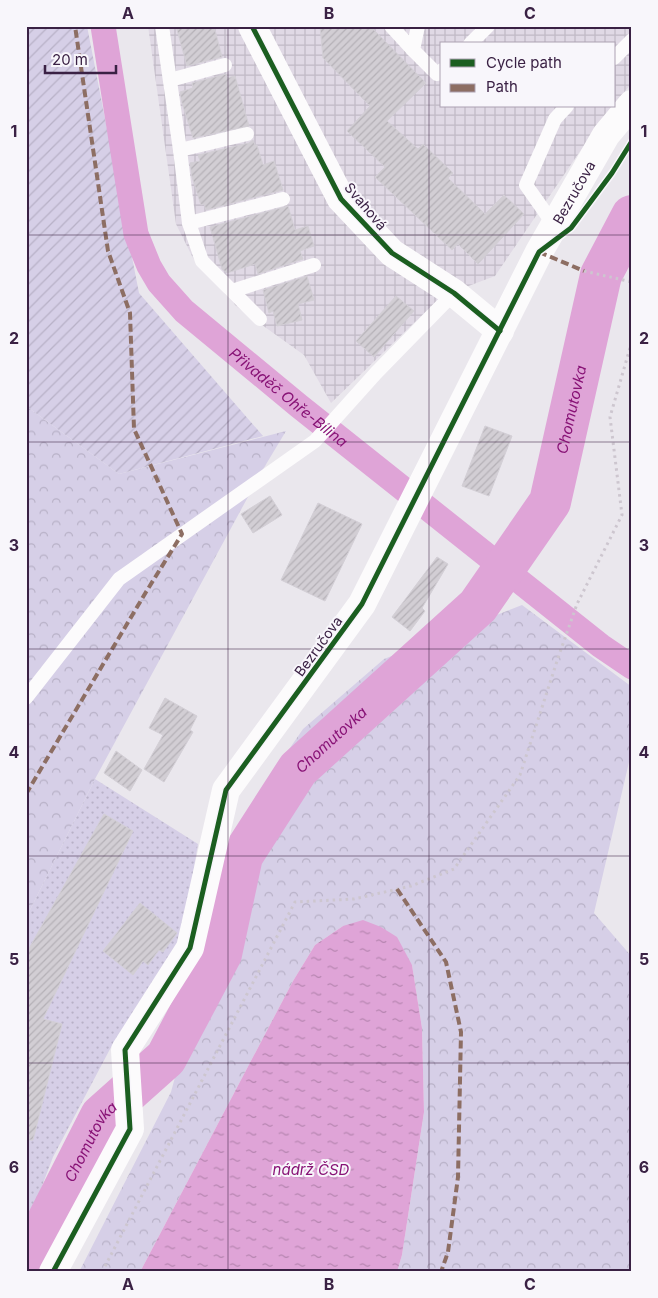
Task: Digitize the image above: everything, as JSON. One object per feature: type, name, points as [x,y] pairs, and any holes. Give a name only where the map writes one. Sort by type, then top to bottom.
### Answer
[{"type":"street","name":"Svahová","points":[[252,26],[341,199],[392,253],[454,293],[500,331]]},
{"type":"street","name":"Bezručova","points":[[53,1272],[130,1129],[125,1050],[190,948],[226,790],[362,604],[539,252],[606,135],[632,104]]},
{"type":"lane","points":[[162,26],[189,223],[202,261],[260,319]]},
{"type":"lane","points":[[390,26],[437,74],[440,72]]},
{"type":"lane","points":[[413,50],[418,26]]},
{"type":"lane","points":[[472,42],[488,26]]},
{"type":"lane","points":[[616,56],[632,40]]},
{"type":"lane","points":[[170,80],[225,65]]},
{"type":"lane","points":[[554,225],[526,185],[555,119],[565,108]]},
{"type":"lane","points":[[180,150],[247,134]]},
{"type":"lane","points":[[189,223],[283,199]]},
{"type":"lane","points":[[232,291],[314,265]]},
{"type":"lane","points":[[26,698],[119,579],[315,441],[376,373],[454,293]]},
{"type":"path","points":[[584,271],[632,282]]},
{"type":"path","points":[[102,1272],[295,902],[354,899],[411,886],[454,870],[520,775],[577,604],[622,515],[610,417],[632,341]]},
{"type":"shaded area","points":[[148,26],[632,26],[632,83],[616,102],[616,42],[440,42],[440,108],[611,108],[495,276],[442,296],[331,403],[304,355],[237,307],[193,258],[176,224]]},
{"type":"green space","points":[[26,26],[87,26],[139,293],[263,436],[119,474],[26,406]]},
{"type":"green space","points":[[26,406],[119,474],[286,431],[262,471],[95,779],[26,918]]},
{"type":"green space","points":[[522,605],[632,687],[632,749],[594,913],[632,957],[632,1272],[397,1272],[402,1255],[424,1112],[422,1028],[412,965],[343,926],[315,945],[293,981],[140,1272],[79,1272],[171,1092],[248,809],[303,729],[384,659]]},
{"type":"green space","points":[[95,779],[198,844],[181,944],[110,1049],[53,1157],[26,1228],[26,918]]},
{"type":"water","name":"nádrž ČSD","points":[[363,920],[381,927],[397,937],[412,965],[422,1028],[424,1112],[402,1255],[397,1272],[140,1272],[293,981],[315,945],[343,926]]},
{"type":"building","points":[[176,26],[214,26],[222,57],[187,66]]},
{"type":"building","points":[[320,26],[370,26],[426,83],[387,121],[418,149],[423,144],[453,173],[448,178],[485,214],[504,195],[524,214],[478,264],[458,244],[452,250],[375,177],[385,167],[347,131],[370,106],[323,58]]},
{"type":"building","points":[[226,74],[227,78],[235,76],[249,126],[193,138],[180,92],[193,88],[192,83]]},
{"type":"building","points":[[253,140],[255,145],[257,145],[263,165],[274,161],[283,190],[206,210],[204,204],[201,205],[192,177],[190,163],[200,161],[198,155],[249,143]]},
{"type":"building","points":[[288,206],[295,230],[308,226],[314,246],[300,251],[303,259],[258,274],[255,264],[227,273],[222,269],[210,227]]},
{"type":"building","points":[[307,276],[314,300],[298,304],[302,320],[277,326],[273,311],[269,313],[263,290]]},
{"type":"building","points":[[396,296],[414,311],[374,357],[356,341]]},
{"type":"building","points":[[485,426],[512,436],[489,496],[462,486]]},
{"type":"building","points":[[270,496],[282,515],[253,533],[241,514]]},
{"type":"building","points":[[318,503],[362,524],[325,601],[281,580]]},
{"type":"building","points":[[437,557],[448,564],[422,608],[425,611],[410,631],[392,617]]},
{"type":"building","points":[[165,698],[197,716],[190,730],[193,732],[164,782],[144,769],[163,735],[149,728]]},
{"type":"building","points":[[116,751],[142,770],[130,791],[104,773]]},
{"type":"building","points":[[104,814],[133,831],[43,1019],[62,1024],[33,1140],[26,1140],[26,954]]},
{"type":"building","points":[[140,903],[177,933],[163,952],[159,950],[148,965],[143,961],[133,975],[103,951]]},
{"type":"waterway","name":"Přivaděč Ohře-Bílina","points":[[103,26],[136,234],[149,266],[159,283],[184,311],[299,406],[601,646],[632,667]]},
{"type":"waterway","name":"Chomutovka","points":[[29,1272],[38,1240],[101,1116],[166,1058],[221,954],[242,856],[298,769],[478,606],[550,502],[601,275],[632,216]]},
{"type":"marked path","points":[[26,794],[182,534],[134,429],[130,313],[108,251],[75,26]]},
{"type":"marked path","points":[[539,252],[584,271]]},
{"type":"marked path","points":[[397,889],[446,962],[461,1032],[458,1177],[448,1252],[441,1272]]},
{"type":"cycle path","points":[[252,26],[341,199],[392,253],[454,293],[500,331]]},
{"type":"cycle path","points":[[53,1272],[130,1129],[125,1050],[190,948],[226,790],[362,604],[539,252],[571,228],[612,173],[632,141]]}]
